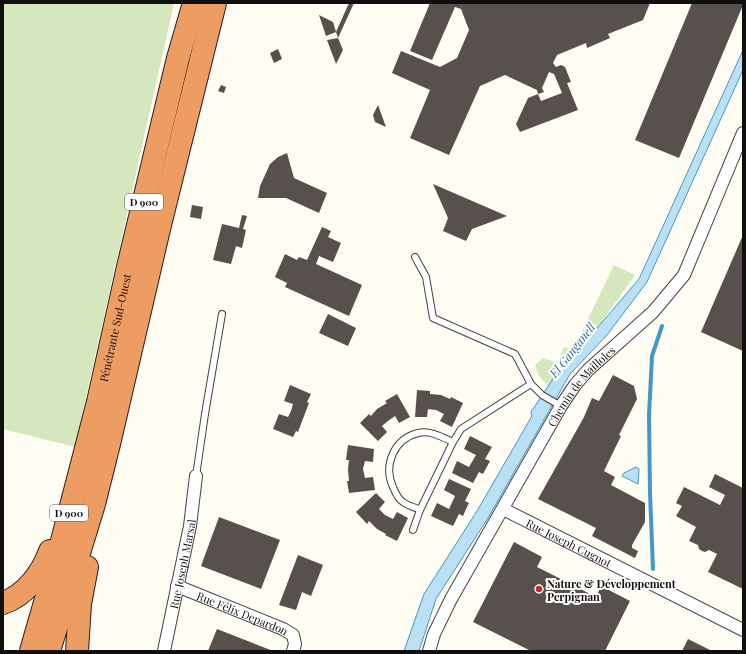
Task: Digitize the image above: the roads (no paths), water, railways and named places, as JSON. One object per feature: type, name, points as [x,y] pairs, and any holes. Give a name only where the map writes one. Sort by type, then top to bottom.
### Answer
[{"type":"highway","name":"Pénétrante Sud-Ouest","points":[[31,651],[56,564],[98,402],[128,267],[178,58],[194,3]]},
{"type":"highway","name":"Pénétrante Sud-Ouest","points":[[49,651],[94,504],[159,229],[216,3]]},
{"type":"highway","points":[[3,603],[20,594],[37,577],[50,552],[82,462]]},
{"type":"highway","points":[[77,651],[80,604],[88,559],[94,504]]},
{"type":"highway","points":[[24,651],[39,624]]},
{"type":"street","name":"Chemin de Mailloles","points":[[429,651],[434,634],[450,599],[503,509],[557,404],[588,370],[653,312],[684,275],[743,133]]},
{"type":"street","name":"Rue Joseph Marsal","points":[[164,651],[190,526],[196,476]]},
{"type":"street","name":"Rue Joseph Cugnot","points":[[503,509],[743,630]]},
{"type":"street","name":"Rue Félix Depardon","points":[[177,586],[284,629],[293,635],[295,644],[293,651]]},
{"type":"lane","points":[[416,257],[426,278],[433,318],[515,354],[531,384],[542,395],[557,404]]},
{"type":"lane","points":[[196,476],[222,314]]},
{"type":"lane","points":[[413,530],[420,510],[453,442],[461,429],[531,384]]},
{"type":"lane","points":[[420,510],[403,502],[396,494],[390,480],[389,464],[395,450],[404,439],[419,433],[433,433],[453,442]]},
{"type":"water","points":[[743,50],[743,70],[647,282],[607,335],[570,374],[488,518],[436,599],[419,651],[404,651],[424,594],[477,511],[532,416],[531,412],[561,367],[639,279]]},
{"type":"water","points":[[636,467],[639,469],[638,484],[622,476],[624,473]]},
{"type":"waterway","points":[[653,569],[649,415],[652,356],[662,326]]},
{"type":"place","name":"Nature & Développement Perpignan","points":[[539,589]]},
{"type":"water label","name":"El Ganganell","points":[[572,350]]}]
